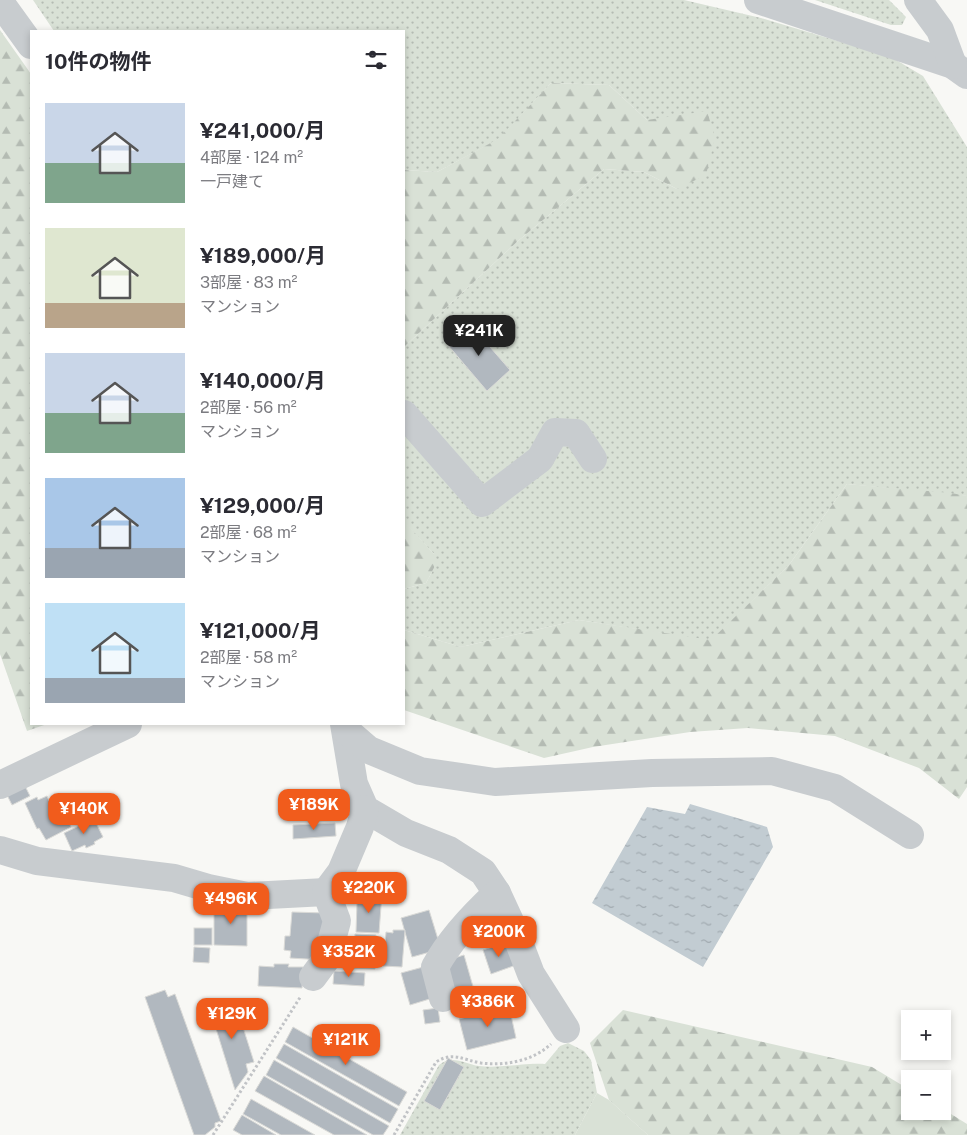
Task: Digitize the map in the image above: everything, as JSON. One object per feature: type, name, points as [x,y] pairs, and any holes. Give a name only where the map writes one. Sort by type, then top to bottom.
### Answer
[{"type":"street","points":[[758,0],[960,70]]},
{"type":"street","points":[[918,0],[940,30],[960,70]]},
{"type":"street","points":[[0,2],[30,44]]},
{"type":"street","points":[[405,415],[482,503],[540,459],[555,432],[576,433],[593,459]]},
{"type":"street","points":[[0,785],[126,725]]},
{"type":"street","points":[[326,892],[341,872],[360,827],[364,809],[354,784],[346,728]]},
{"type":"street","points":[[346,728],[369,750],[420,771],[495,782],[652,773],[772,771],[835,788],[910,835]]},
{"type":"street","points":[[364,809],[406,833],[449,850],[482,872],[497,893],[515,932],[531,974],[566,1029]]},
{"type":"street","points":[[0,850],[37,860],[174,878],[208,888],[247,896],[326,892]]},
{"type":"street","points":[[313,977],[327,958],[336,921],[326,892]]},
{"type":"street","points":[[443,998],[435,967],[445,950],[476,913],[497,893]]},
{"type":"path","points":[[213,1135],[313,977]]},
{"type":"path","points":[[394,1135],[436,1062],[445,1056],[455,1056],[482,1063],[521,1061],[541,1053],[566,1029]]},
{"type":"green space","points":[[33,0],[684,0],[761,18],[891,57],[923,76],[967,147],[967,496],[847,484],[789,565],[711,641],[579,620],[461,647],[405,630],[405,589],[426,583],[434,568],[434,554],[405,523],[405,346],[518,241],[604,169],[644,172],[677,189],[647,120],[609,85],[551,83],[499,139],[437,172],[405,170],[405,30],[53,30]]},
{"type":"green space","points":[[815,0],[889,0],[906,17],[902,25],[891,25]]},
{"type":"green space","points":[[0,30],[30,73],[30,725],[44,725],[27,731],[0,654]]},
{"type":"green space","points":[[551,83],[609,85],[647,120],[707,111],[715,138],[706,175],[677,189],[644,172],[604,169],[518,241],[405,346],[405,170],[437,172],[498,139]]},
{"type":"green space","points":[[847,484],[967,496],[967,787],[959,799],[919,768],[835,736],[748,728],[690,732],[593,747],[544,758],[405,710],[405,630],[461,647],[579,620],[711,640],[789,565]]},
{"type":"green space","points":[[405,522],[434,554],[434,568],[426,583],[405,589]]},
{"type":"green space","points":[[623,1010],[872,1067],[901,1085],[901,1120],[951,1120],[951,1114],[967,1124],[967,1135],[648,1135],[609,1100],[590,1043]]},
{"type":"green space","points":[[568,1043],[584,1051],[591,1060],[597,1093],[575,1135],[400,1135],[439,1065],[444,1062],[454,1060],[487,1067],[545,1064],[560,1046]]},
{"type":"green space","points":[[597,1093],[609,1100],[648,1135],[575,1135]]},
{"type":"water","points":[[690,804],[767,827],[773,847],[703,967],[592,903],[647,807],[685,814]]},
{"type":"building","points":[[470,324],[510,370],[487,391],[447,344]]},
{"type":"building","points":[[23,782],[30,796],[12,805],[5,791]]},
{"type":"building","points":[[47,796],[49,801],[57,797],[71,827],[46,840],[39,828],[37,829],[25,803],[37,797],[38,800]]},
{"type":"building","points":[[94,819],[103,837],[94,842],[95,844],[86,848],[85,845],[72,851],[64,833]]},
{"type":"building","points":[[335,823],[336,836],[293,839],[293,825]]},
{"type":"building","points":[[368,892],[382,893],[379,933],[356,932],[357,903],[367,904]]},
{"type":"building","points":[[214,905],[247,905],[247,946],[214,945]]},
{"type":"building","points":[[429,910],[441,949],[412,957],[401,918]]},
{"type":"building","points":[[292,912],[325,913],[323,960],[290,958],[291,951],[284,950],[285,936],[290,936]]},
{"type":"building","points":[[194,928],[212,928],[212,945],[194,945]]},
{"type":"building","points":[[393,930],[405,930],[402,967],[383,966],[386,932],[393,933]]},
{"type":"building","points":[[355,934],[376,935],[375,969],[353,968]]},
{"type":"building","points":[[508,942],[516,965],[491,974],[483,950]]},
{"type":"building","points":[[194,947],[210,948],[209,963],[193,962]]},
{"type":"building","points":[[464,955],[474,990],[455,996],[445,961]]},
{"type":"building","points":[[274,964],[289,964],[288,967],[303,967],[302,988],[258,986],[259,966],[274,967]]},
{"type":"building","points":[[427,966],[436,997],[410,1005],[401,973]]},
{"type":"building","points":[[334,971],[365,973],[364,986],[333,984]]},
{"type":"building","points":[[499,989],[502,1001],[489,1005],[486,992]]},
{"type":"building","points":[[165,990],[168,997],[175,994],[221,1121],[215,1123],[215,1127],[205,1135],[194,1135],[145,997]]},
{"type":"building","points":[[234,999],[254,1062],[246,1064],[248,1072],[235,1090],[209,1006]]},
{"type":"building","points":[[509,1006],[516,1038],[467,1050],[459,1019]]},
{"type":"building","points":[[438,1008],[440,1022],[425,1024],[423,1010]]},
{"type":"building","points":[[293,1027],[407,1092],[399,1106],[285,1042]]},
{"type":"building","points":[[284,1044],[398,1109],[390,1123],[276,1058]]},
{"type":"building","points":[[448,1058],[464,1067],[440,1110],[424,1101]]},
{"type":"building","points":[[274,1060],[389,1126],[383,1135],[373,1135],[266,1075]]},
{"type":"building","points":[[264,1076],[367,1135],[334,1135],[255,1091]]},
{"type":"building","points":[[251,1099],[315,1135],[281,1135],[243,1114]]},
{"type":"building","points":[[242,1115],[276,1135],[242,1135],[233,1130]]}]
